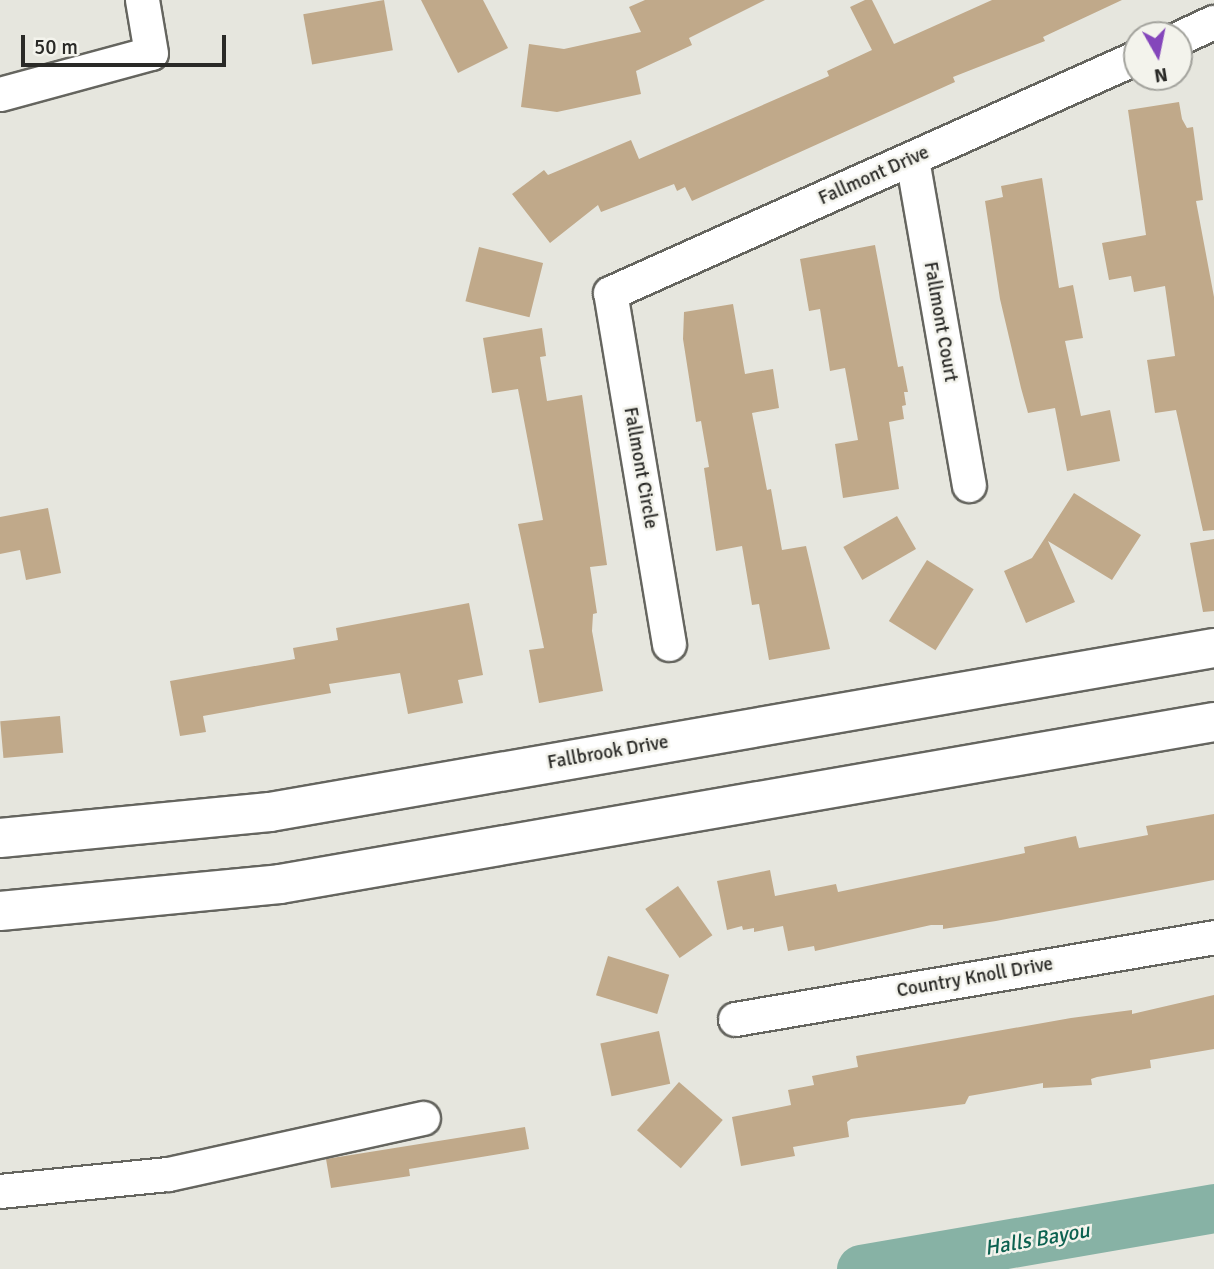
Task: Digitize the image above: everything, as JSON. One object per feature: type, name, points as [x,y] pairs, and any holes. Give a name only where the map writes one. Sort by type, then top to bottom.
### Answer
[{"type":"main road","name":"Fallbrook Drive","points":[[0,838],[270,812],[1214,648]]},
{"type":"main road","points":[[0,911],[280,884],[1214,722]]},
{"type":"street","points":[[0,94],[151,53],[142,0]]},
{"type":"street","points":[[1193,32],[1214,22]]},
{"type":"street","name":"Fallmont Drive","points":[[610,293],[1123,63]]},
{"type":"street","name":"Fallmont Court","points":[[912,159],[969,485]]},
{"type":"street","name":"Fallmont Circle","points":[[610,293],[669,644]]},
{"type":"street","name":"Country Knoll Drive","points":[[735,1019],[1214,937]]},
{"type":"street","points":[[0,1191],[168,1174],[423,1118]]},
{"type":"building","points":[[384,0],[393,50],[312,64],[303,14]]},
{"type":"building","points":[[421,0],[483,0],[508,48],[458,73]]},
{"type":"building","points":[[645,0],[765,0],[689,38],[692,45],[636,71],[641,94],[557,112],[521,107],[529,44],[564,49],[641,32],[629,7]]},
{"type":"building","points":[[865,0],[872,0],[894,44],[992,0],[1122,0],[1043,37],[1045,41],[953,77],[955,82],[692,201],[685,187],[677,191],[674,184],[601,212],[598,205],[550,243],[512,194],[544,170],[548,175],[631,140],[639,159],[829,76],[827,71],[872,50],[850,7]]},
{"type":"building","points":[[1179,102],[1182,119],[1187,128],[1193,127],[1203,200],[1196,201],[1214,297],[1214,530],[1203,531],[1176,410],[1155,413],[1147,360],[1175,356],[1165,286],[1134,292],[1131,276],[1109,280],[1102,243],[1146,235],[1128,110]]},
{"type":"building","points":[[1042,178],[1059,288],[1073,285],[1083,338],[1065,341],[1081,416],[1110,410],[1120,461],[1067,471],[1055,408],[1028,413],[1000,299],[985,201],[1003,197],[1001,186]]},
{"type":"building","points":[[875,245],[898,367],[903,366],[908,392],[904,392],[904,419],[889,422],[899,489],[843,498],[835,444],[858,440],[845,368],[830,371],[820,309],[809,311],[800,259]]},
{"type":"building","points":[[479,247],[543,263],[529,317],[465,301]]},
{"type":"building","points":[[733,304],[745,374],[773,369],[779,408],[752,413],[767,490],[771,489],[782,550],[806,546],[830,649],[769,660],[759,604],[752,605],[742,546],[716,551],[704,468],[709,467],[701,421],[696,422],[683,339],[684,312]]},
{"type":"building","points":[[542,328],[546,356],[540,357],[547,401],[582,395],[607,565],[590,567],[597,613],[593,614],[592,631],[603,691],[539,703],[529,650],[544,648],[518,524],[543,520],[518,389],[492,393],[483,338]]},
{"type":"building","points":[[1074,493],[1141,535],[1112,580],[1048,541],[1075,602],[1026,623],[1004,571],[1032,558]]},
{"type":"building","points":[[48,508],[61,573],[26,580],[20,550],[0,554],[0,517]]},
{"type":"building","points":[[897,516],[916,549],[862,580],[843,547]]},
{"type":"building","points":[[1214,539],[1214,611],[1203,612],[1190,543]]},
{"type":"building","points":[[927,560],[974,589],[935,650],[889,621]]},
{"type":"building","points":[[469,603],[483,675],[458,680],[463,703],[408,714],[400,673],[329,684],[331,693],[203,716],[206,732],[180,736],[170,681],[295,659],[293,648],[338,640],[336,628]]},
{"type":"building","points":[[60,716],[63,753],[3,758],[0,721]]},
{"type":"building","points":[[1214,814],[1214,880],[996,921],[943,929],[943,925],[931,925],[815,951],[814,946],[788,951],[783,926],[754,932],[754,928],[743,930],[742,926],[727,930],[717,881],[770,870],[775,896],[836,884],[838,892],[1025,853],[1024,847],[1076,836],[1079,848],[1148,835],[1146,826]]},
{"type":"building","points":[[678,886],[712,935],[680,958],[645,909]]},
{"type":"building","points":[[608,956],[669,975],[657,1014],[596,995]]},
{"type":"building","points":[[1214,995],[1214,1049],[1150,1060],[1151,1068],[1097,1077],[1091,1079],[1092,1085],[1043,1088],[1043,1083],[969,1096],[965,1104],[851,1119],[847,1122],[849,1137],[793,1147],[795,1156],[741,1166],[732,1117],[791,1105],[788,1090],[814,1085],[812,1076],[858,1067],[856,1056],[1071,1018],[1132,1010],[1132,1014]]},
{"type":"building","points":[[659,1031],[670,1084],[612,1096],[600,1043]]},
{"type":"building","points":[[679,1082],[723,1120],[681,1168],[637,1130]]},
{"type":"building","points":[[525,1127],[529,1149],[409,1169],[410,1176],[331,1188],[326,1159]]},
{"type":"waterway","name":"Halls Bayou","points":[[861,1269],[1214,1208]]}]
